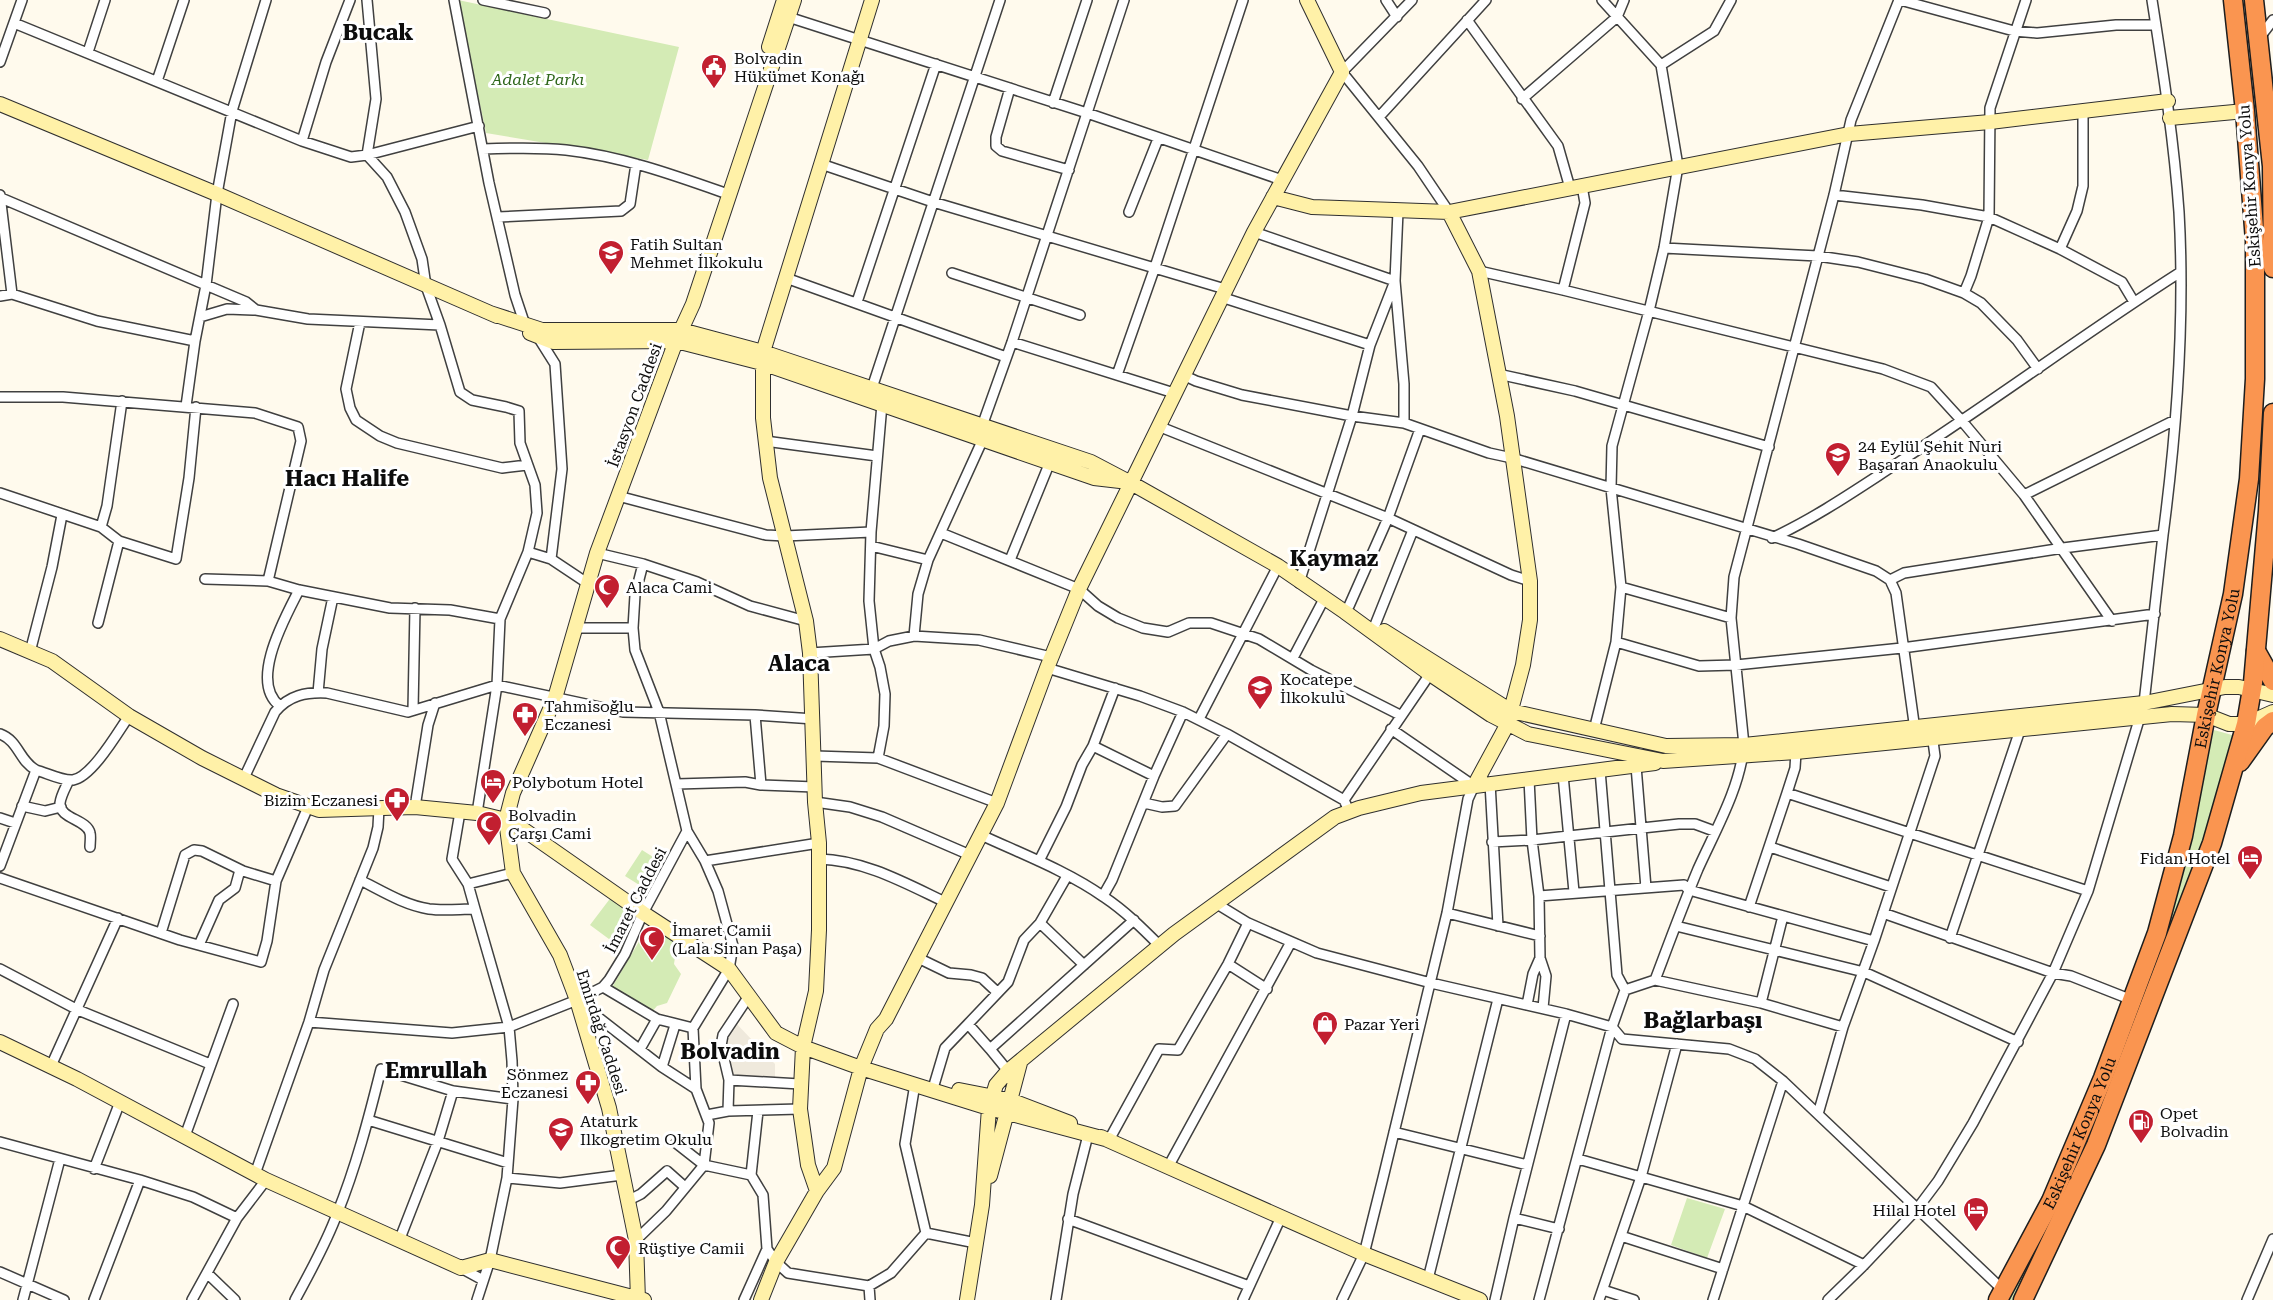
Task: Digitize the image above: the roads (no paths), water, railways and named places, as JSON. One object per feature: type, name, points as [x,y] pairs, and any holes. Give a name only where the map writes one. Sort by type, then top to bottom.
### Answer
[{"type":"highway","name":"Eskişehir Konya Yolu","points":[[2001,1295],[2051,1201],[2133,1000],[2157,933],[2183,836],[2206,715],[2233,594],[2249,479],[2254,402],[2255,241],[2245,111],[2233,0]]},
{"type":"highway","points":[[2254,0],[2260,38],[2272,165],[2273,268]]},
{"type":"highway","name":"Eskişehir Konya Yolu","points":[[2023,1300],[2096,1145],[2212,843],[2246,724],[2252,690],[2254,647],[2268,511],[2273,413]]},
{"type":"highway","points":[[2254,647],[2273,681]]},
{"type":"highway","points":[[2231,777],[2265,727],[2273,721]]},
{"type":"street","points":[[0,62],[21,0]]},
{"type":"street","points":[[88,52],[105,0]]},
{"type":"street","points":[[157,81],[184,0]]},
{"type":"street","points":[[0,493],[101,527],[120,541],[176,559],[189,478],[195,341],[206,285],[217,194],[232,111],[266,0]]},
{"type":"street","points":[[302,141],[326,62],[350,0]]},
{"type":"street","points":[[367,0],[376,99],[367,155]]},
{"type":"street","points":[[454,0],[478,126],[515,295],[524,324],[538,337],[555,364],[562,469],[551,559]]},
{"type":"street","points":[[483,0],[545,13]]},
{"type":"street","points":[[678,335],[722,192],[784,15],[784,0]]},
{"type":"street","name":"İstasyon Caddesi","points":[[506,820],[513,794],[555,698],[597,553],[678,335],[693,304],[784,15],[794,0]]},
{"type":"street","points":[[817,1191],[808,1165],[800,1109],[803,1047],[816,991],[819,930],[819,843],[810,652],[806,621],[770,478],[765,441],[762,357],[872,0]]},
{"type":"street","points":[[878,758],[884,726],[885,694],[880,667],[873,649],[869,601],[871,532],[877,456],[874,397],[933,201],[1000,0]]},
{"type":"street","points":[[1053,103],[1087,0]]},
{"type":"street","points":[[914,636],[918,594],[928,560],[982,432],[1124,0]]},
{"type":"street","points":[[1117,375],[1243,0]]},
{"type":"street","points":[[1307,0],[1342,72],[1418,165],[1449,212],[1479,271],[1512,458],[1530,581],[1530,620],[1523,665],[1509,718],[1468,799],[1447,913],[1364,1254],[1342,1300]]},
{"type":"street","points":[[1386,0],[1397,17]]},
{"type":"street","points":[[761,1300],[776,1262],[817,1191],[834,1168],[861,1068],[877,1029],[886,1019],[997,803],[1049,662],[1079,589],[1223,293],[1342,72],[1412,0]]},
{"type":"street","points":[[1380,117],[1486,0]]},
{"type":"street","points":[[1594,730],[1616,642],[1621,587],[1611,488],[1612,446],[1664,248],[1678,166],[1661,64],[1602,0]]},
{"type":"street","points":[[1522,99],[1617,17],[1624,0]]},
{"type":"street","points":[[1661,64],[1714,31],[1731,0]]},
{"type":"street","points":[[1655,980],[1689,890],[1730,798],[1743,751],[1731,618],[1734,577],[1795,348],[1851,120],[1900,0],[2014,31],[2037,33],[2116,25],[2156,25]]},
{"type":"street","points":[[1964,293],[1989,217],[1990,108],[2026,0]]},
{"type":"street","points":[[1828,1300],[1864,1266],[1917,1209],[1938,1181],[2018,1042],[2053,973],[2088,891],[2144,703],[2156,614],[2175,420],[2179,273],[2179,215],[2170,118],[2152,0]]},
{"type":"street","points":[[784,15],[1087,113],[1282,180]]},
{"type":"street","points":[[1467,20],[1558,146],[1585,203],[1563,290]]},
{"type":"street","points":[[2260,38],[2273,20]]},
{"type":"street","points":[[14,23],[302,141],[351,157],[367,155],[478,126]]},
{"type":"street","points":[[857,302],[936,64]]},
{"type":"street","points":[[1010,88],[996,136],[996,146],[1002,151],[1069,170]]},
{"type":"street","points":[[1273,197],[1312,207],[1449,212],[1849,134],[1990,122],[2168,101]]},
{"type":"street","points":[[0,104],[217,194],[490,313],[538,337],[553,342],[678,335]]},
{"type":"street","points":[[2060,249],[2077,211],[2083,186],[2083,110]]},
{"type":"street","points":[[2170,118],[2245,111]]},
{"type":"street","points":[[1129,212],[1158,139]]},
{"type":"street","points":[[483,149],[565,150],[636,164],[722,192]]},
{"type":"street","points":[[367,155],[387,177],[405,212],[422,259],[426,286],[441,325],[460,392],[472,400],[506,406],[519,411],[520,443],[535,485],[537,498],[528,552],[500,619],[497,685],[477,813]]},
{"type":"street","points":[[498,217],[621,211],[630,204],[636,164]]},
{"type":"street","points":[[821,164],[933,201],[1155,267],[1370,345]]},
{"type":"street","points":[[1,195],[246,302],[256,310]]},
{"type":"street","points":[[1,195],[12,294]]},
{"type":"street","points":[[1834,195],[1922,205],[1989,217],[2060,249],[2122,282],[2134,302]]},
{"type":"street","points":[[1398,211],[1395,281],[1404,384],[1404,423]]},
{"type":"street","points":[[1254,232],[1395,281]]},
{"type":"street","points":[[1664,248],[1818,256],[1880,267],[1924,279],[1964,293],[1981,303],[2017,340],[2038,369]]},
{"type":"street","points":[[1479,271],[1883,369],[1931,387],[2024,495],[2112,621]]},
{"type":"street","points":[[952,273],[1080,315]]},
{"type":"street","points":[[1772,538],[1806,522],[1962,421],[2179,273]]},
{"type":"street","points":[[786,279],[857,302],[1006,357]]},
{"type":"street","points":[[1300,579],[1352,416],[1370,345],[1395,281]]},
{"type":"street","points":[[0,296],[12,294],[97,321],[195,341]]},
{"type":"street","points":[[200,317],[227,309],[256,310],[308,319],[441,325]]},
{"type":"street","points":[[490,313],[542,330],[678,335],[762,357],[982,432],[1091,462],[1349,606],[1433,669]]},
{"type":"street","points":[[360,322],[346,389],[350,408],[356,420],[380,436],[397,443],[502,468],[527,465]]},
{"type":"street","points":[[1012,342],[1174,393]]},
{"type":"street","points":[[1498,374],[1550,384],[1769,447]]},
{"type":"street","points":[[1183,375],[1242,395],[1352,416],[1404,423],[1489,453],[1798,544],[1876,572],[1890,580],[1896,593],[1915,733]]},
{"type":"street","points":[[0,397],[63,397],[191,406],[255,413],[298,427],[301,441],[268,581]]},
{"type":"street","points":[[101,527],[107,506],[122,401]]},
{"type":"street","points":[[2024,495],[2175,420]]},
{"type":"street","points":[[1158,426],[1388,518],[1511,575],[1530,581]]},
{"type":"street","points":[[1349,606],[1388,518],[1420,429]]},
{"type":"street","points":[[982,432],[1050,462],[1094,478],[1131,483]]},
{"type":"street","points":[[765,441],[877,456]]},
{"type":"street","points":[[1010,560],[1050,462]]},
{"type":"street","points":[[618,496],[743,531],[786,536],[871,532]]},
{"type":"street","points":[[537,498],[558,497]]},
{"type":"street","points":[[30,652],[50,576],[62,515]]},
{"type":"street","points":[[1375,625],[1413,530]]},
{"type":"street","points":[[941,533],[1079,589],[1098,606],[1118,618],[1143,628],[1168,632],[1189,623],[1211,623],[1244,633],[1400,715]]},
{"type":"street","points":[[1890,580],[1904,573],[2163,535]]},
{"type":"street","points":[[98,623],[120,541]]},
{"type":"street","points":[[871,546],[928,560]]},
{"type":"street","points":[[528,552],[551,559],[587,583]]},
{"type":"street","points":[[597,553],[643,564],[697,582],[750,606],[806,621]]},
{"type":"street","points":[[636,1240],[666,1211],[704,1165],[709,1123],[696,1089],[693,1028],[729,969],[733,946],[718,891],[705,861],[687,831],[659,712],[635,650],[633,628],[635,595],[643,564]]},
{"type":"street","points":[[1199,720],[1278,566]]},
{"type":"street","points":[[205,579],[268,581],[299,590],[390,608],[450,610],[500,619]]},
{"type":"street","points":[[1300,579],[1324,599],[1509,718],[1528,734],[1663,761]]},
{"type":"street","points":[[1621,587],[1731,618]]},
{"type":"street","points":[[280,706],[269,692],[270,657],[274,641],[299,590]]},
{"type":"street","points":[[318,693],[322,649],[333,597]]},
{"type":"street","points":[[1293,658],[1324,599]]},
{"type":"street","points":[[413,710],[415,608]]},
{"type":"street","points":[[1616,642],[1700,666],[1736,665],[1902,648],[2156,614]]},
{"type":"street","points":[[574,628],[633,628]]},
{"type":"street","points":[[810,652],[873,649],[890,641],[914,636],[980,640],[1049,662],[1183,712],[1227,734],[1346,806],[1490,783],[1743,751],[1932,731],[2144,703],[2213,688],[2239,687],[2273,695]]},
{"type":"street","points":[[0,639],[52,661],[129,716],[202,758],[276,795],[308,807],[319,810],[415,807],[477,813],[506,820],[517,825],[642,913],[729,969],[776,1033],[803,1047],[861,1068],[1009,1107],[1088,1135],[1109,1140]]},
{"type":"street","points":[[967,1300],[982,1205],[990,1102],[996,1085],[1008,1071],[1160,946],[1335,817],[1346,806],[1391,729],[1433,669]]},
{"type":"street","points":[[244,778],[280,706],[295,696],[318,693],[408,712],[497,685],[623,712],[755,715],[814,719]]},
{"type":"street","points":[[1039,861],[1066,807],[1082,765],[1093,746],[1114,688]]},
{"type":"street","points":[[415,807],[428,725],[435,703]]},
{"type":"street","points":[[1103,896],[1183,712]]},
{"type":"street","points":[[1932,731],[2020,730],[2172,714],[2206,715],[2229,724],[2246,724],[2273,712]]},
{"type":"street","points":[[755,715],[761,785]]},
{"type":"street","points":[[0,734],[11,739],[25,763],[36,770],[69,780],[86,774],[129,716]]},
{"type":"street","points":[[1509,718],[1594,730],[1666,746],[1796,753],[1915,733]]},
{"type":"street","points":[[1391,729],[1473,786]]},
{"type":"street","points":[[1950,938],[2020,730]]},
{"type":"street","points":[[1818,1114],[1843,1027],[1864,972],[1935,756],[1932,731]]},
{"type":"street","points":[[1144,803],[1162,807],[1175,806],[1227,734]]},
{"type":"street","points":[[1093,746],[1154,776]]},
{"type":"street","points":[[1749,907],[1795,768],[1796,753]]},
{"type":"street","points":[[815,756],[878,758],[997,803]]},
{"type":"street","points":[[1636,766],[1646,888]]},
{"type":"street","points":[[0,866],[36,770]]},
{"type":"street","points":[[1539,1300],[1624,990],[1617,975],[1600,770]]},
{"type":"street","points":[[1563,775],[1574,892]]},
{"type":"street","points":[[1529,779],[1532,840],[1539,896],[1540,958],[1546,976],[1543,1008]]},
{"type":"street","points":[[69,780],[60,802],[61,807],[64,813],[88,828],[90,847]]},
{"type":"street","points":[[676,784],[745,782],[815,795],[882,818],[970,855]]},
{"type":"street","points":[[1490,783],[1498,926]]},
{"type":"street","points":[[1787,793],[2088,891]]},
{"type":"street","points":[[22,806],[45,811],[61,807]]},
{"type":"street","points":[[0,878],[161,933],[261,962],[267,941],[276,881],[308,807]]},
{"type":"street","points":[[192,1300],[260,1177],[324,969],[376,838],[379,808]]},
{"type":"street","points":[[460,812],[452,860],[468,884],[509,1027],[512,1061],[513,1099],[507,1178],[490,1260],[477,1300]]},
{"type":"street","points":[[0,818],[15,823]]},
{"type":"street","name":"Emirdağ Caddesi","points":[[506,820],[513,873],[560,956],[578,1004],[609,1108],[636,1240],[640,1300]]},
{"type":"street","points":[[1492,843],[1695,824],[1714,831]]},
{"type":"street","name":"İmaret Caddesi","points":[[309,1022],[452,1033],[509,1027],[578,1004],[603,987],[625,954],[642,913],[687,831]]},
{"type":"street","points":[[981,835],[1039,861],[1103,896],[1134,920],[1160,946]]},
{"type":"street","points":[[705,861],[819,843]]},
{"type":"street","points":[[1770,848],[1891,887]]},
{"type":"street","points":[[161,933],[185,855],[194,850],[202,851],[240,870],[276,881]]},
{"type":"street","points":[[819,859],[841,859],[865,866],[945,902]]},
{"type":"street","points":[[199,945],[219,900],[235,888],[240,870]]},
{"type":"street","points":[[468,884],[513,873]]},
{"type":"street","points":[[934,1085],[945,1048],[1008,981],[1024,940],[1040,922],[1067,876]]},
{"type":"street","points":[[360,880],[411,905],[438,910],[475,909]]},
{"type":"street","points":[[1539,896],[1684,885],[1689,890],[1874,941]]},
{"type":"street","points":[[1217,904],[1248,923],[1317,953],[1431,983],[1566,1014],[1612,1027],[1622,1039],[1729,1049],[1755,1059],[1783,1081],[1818,1114],[1917,1209],[2001,1295]]},
{"type":"street","points":[[1447,913],[1540,936]]},
{"type":"street","points":[[1883,913],[2053,973],[2071,976],[2133,1000]]},
{"type":"street","points":[[1761,1003],[1783,916]]},
{"type":"street","points":[[51,1066],[118,918]]},
{"type":"street","points":[[990,1049],[1134,920]]},
{"type":"street","points":[[1040,922],[1084,965]]},
{"type":"street","points":[[1109,1140],[1159,1049],[1178,1050],[1228,964],[1248,923]]},
{"type":"street","points":[[1676,926],[1864,972],[2018,1042]]},
{"type":"street","points":[[1168,1167],[1291,942]]},
{"type":"street","points":[[916,957],[949,973],[982,978],[997,992]]},
{"type":"street","points":[[1527,1005],[1533,974],[1540,958]]},
{"type":"street","points":[[1228,964],[1267,989]]},
{"type":"street","points":[[0,969],[78,1010],[210,1064]]},
{"type":"street","points":[[1624,990],[1655,980],[1761,1003],[1843,1027]]},
{"type":"street","points":[[603,987],[657,1019],[693,1028]]},
{"type":"street","points":[[728,1111],[729,1080],[721,1046],[723,1035],[749,996]]},
{"type":"street","points":[[1428,1279],[1498,999]]},
{"type":"street","points":[[185,1136],[233,1004]]},
{"type":"street","points":[[578,1004],[662,1067],[696,1089]]},
{"type":"street","points":[[1495,1300],[1566,1014]]},
{"type":"street","points":[[640,1049],[657,1019]]},
{"type":"street","points":[[968,1024],[1008,1071]]},
{"type":"street","points":[[662,1067],[675,1025]]},
{"type":"street","points":[[0,1042],[51,1066],[260,1177],[483,1280]]},
{"type":"street","points":[[1599,1300],[1641,1177],[1677,1044]]},
{"type":"street","points":[[982,1205],[1020,1063]]},
{"type":"street","points":[[295,1300],[315,1264],[337,1214],[368,1120],[381,1068],[453,1091],[513,1099]]},
{"type":"street","points":[[729,1080],[800,1084]]},
{"type":"street","points":[[1713,1300],[1783,1081]]},
{"type":"street","points":[[915,1084],[934,1085],[990,1102]]},
{"type":"street","points":[[915,1084],[905,1144],[926,1233]]},
{"type":"street","points":[[399,1241],[438,1141],[453,1091]]},
{"type":"street","points":[[94,1169],[120,1102]]},
{"type":"street","points":[[1009,1107],[1048,1113],[1364,1254],[1480,1300]]},
{"type":"street","points":[[707,1115],[728,1111],[800,1109]]},
{"type":"street","points":[[744,1300],[767,1249],[763,1195],[751,1175],[758,1111]]},
{"type":"street","points":[[368,1120],[508,1163]]},
{"type":"street","points":[[1394,1132],[1527,1165]]},
{"type":"street","points":[[1056,1300],[1072,1194],[1088,1135]]},
{"type":"street","points":[[0,1142],[141,1180],[193,1197],[237,1218]]},
{"type":"street","points":[[675,1143],[704,1165],[751,1175]]},
{"type":"street","points":[[23,1300],[60,1159]]},
{"type":"street","points":[[1578,1159],[1743,1206],[1864,1266]]},
{"type":"street","points":[[627,1201],[641,1194],[667,1171],[685,1187]]},
{"type":"street","points":[[507,1178],[560,1183],[622,1174]]},
{"type":"street","points":[[94,1300],[141,1180]]},
{"type":"street","points":[[1243,1300],[1281,1217]]},
{"type":"street","points":[[1514,1218],[1559,1230]]},
{"type":"street","points":[[1068,1219],[1249,1286]]},
{"type":"street","points":[[926,1233],[976,1243]]},
{"type":"street","points":[[767,1249],[788,1273],[869,1286],[891,1273],[926,1233]]},
{"type":"street","points":[[1621,1236],[1723,1269]]},
{"type":"street","points":[[2247,1300],[2273,1239]]},
{"type":"street","points":[[461,1268],[490,1260],[640,1300]]},
{"type":"street","points":[[0,1272],[64,1300]]},
{"type":"street","points":[[207,1273],[236,1300]]},
{"type":"street","points":[[869,1286],[870,1300]]},
{"type":"street","points":[[1602,1290],[1634,1300]]},
{"type":"place","name":"Bolvadin Hükümet Konağı","points":[[714,90]]},
{"type":"place","name":"Fatih Sultan Mehmet İlkokulu","points":[[611,276]]},
{"type":"place","name":"24 Eylül Şehit Nuri Başaran Anaokulu","points":[[1838,478]]},
{"type":"place","name":"Alaca Cami","points":[[607,610]]},
{"type":"place","name":"Kocatepe İlkokulu","points":[[1260,711]]},
{"type":"place","name":"Tahmisoğlu Eczanesi","points":[[525,738]]},
{"type":"place","name":"Polybotum Hotel","points":[[493,805]]},
{"type":"place","name":"Bizim Eczanesi","points":[[397,823]]},
{"type":"place","name":"Bolvadin Çarşı Cami","points":[[489,847]]},
{"type":"place","name":"Fidan Hotel","points":[[2250,881]]},
{"type":"place","name":"İmaret Camii (Lala Sinan Paşa)","points":[[652,962]]},
{"type":"place","name":"Pazar Yeri","points":[[1325,1047]]},
{"type":"place","name":"Sönmez Eczanesi","points":[[588,1106]]},
{"type":"place","name":"Opet Bolvadin","points":[[2141,1145]]},
{"type":"place","name":"Ataturk Ilkogretim Okulu","points":[[561,1153]]},
{"type":"place","name":"Hilal Hotel","points":[[1976,1233]]},
{"type":"place","name":"Rüştiye Camii","points":[[618,1271]]},
{"type":"district","name":"Bucak","points":[[378,32]]},
{"type":"district","name":"Hacı Halife","points":[[347,478]]},
{"type":"district","name":"Kaymaz","points":[[1334,558]]},
{"type":"district","name":"Alaca","points":[[799,663]]},
{"type":"district","name":"Bağlarbaşı","points":[[1703,1020]]},
{"type":"district","name":"Bolvadin","points":[[730,1051]]},
{"type":"district","name":"Emrullah","points":[[436,1070]]},
{"type":"park label","name":"Adalet Parkı","points":[[538,79]]}]
